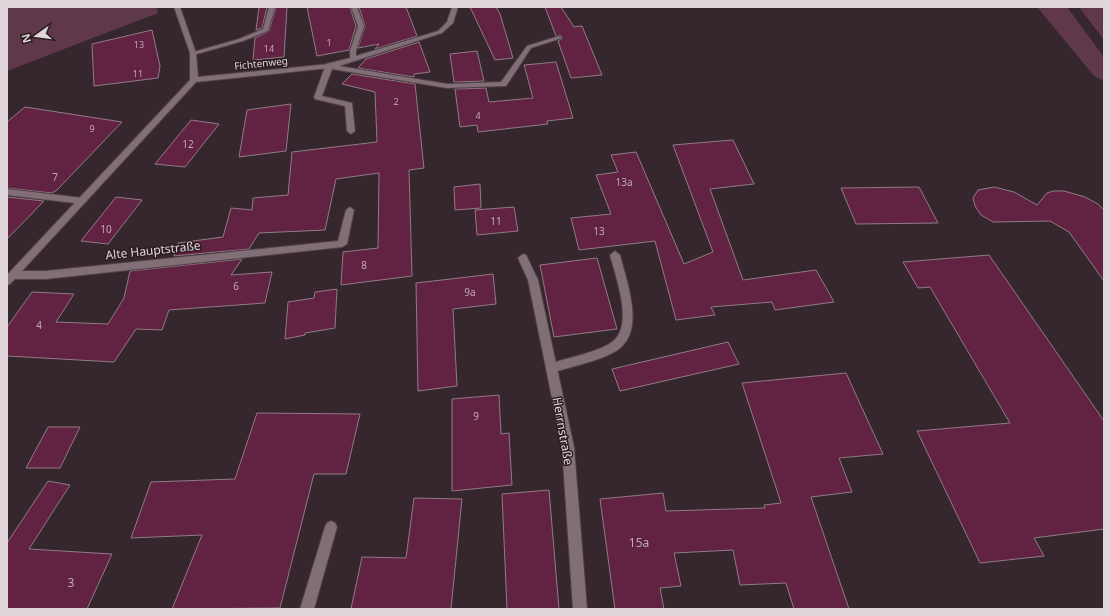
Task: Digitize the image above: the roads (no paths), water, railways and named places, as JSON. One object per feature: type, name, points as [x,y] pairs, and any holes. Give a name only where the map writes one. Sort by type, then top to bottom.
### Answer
[{"type":"street","points":[[177,7],[193,53],[194,80]]},
{"type":"street","points":[[193,53],[241,40],[266,30],[272,7]]},
{"type":"street","points":[[353,59],[353,51],[361,26],[354,7]]},
{"type":"street","name":"Fichtenweg","points":[[194,80],[329,66],[440,32],[450,23],[455,7]]},
{"type":"street","name":"Fichtenweg","points":[[329,66],[447,86],[503,84],[529,47],[559,38]]},
{"type":"street","points":[[329,66],[318,97],[349,106],[351,131]]},
{"type":"street","name":"Alte Hauptstraße","points":[[10,278],[194,80]]},
{"type":"street","points":[[7,192],[83,201]]},
{"type":"street","name":"Alte Hauptstraße","points":[[10,278],[342,244],[350,210]]},
{"type":"street","points":[[550,368],[604,351],[617,345],[624,337],[628,324],[628,313],[615,255]]},
{"type":"street","name":"Herrnstraße","points":[[523,258],[533,280],[550,368],[568,447],[580,609]]},
{"type":"street","points":[[307,609],[330,527]]}]
